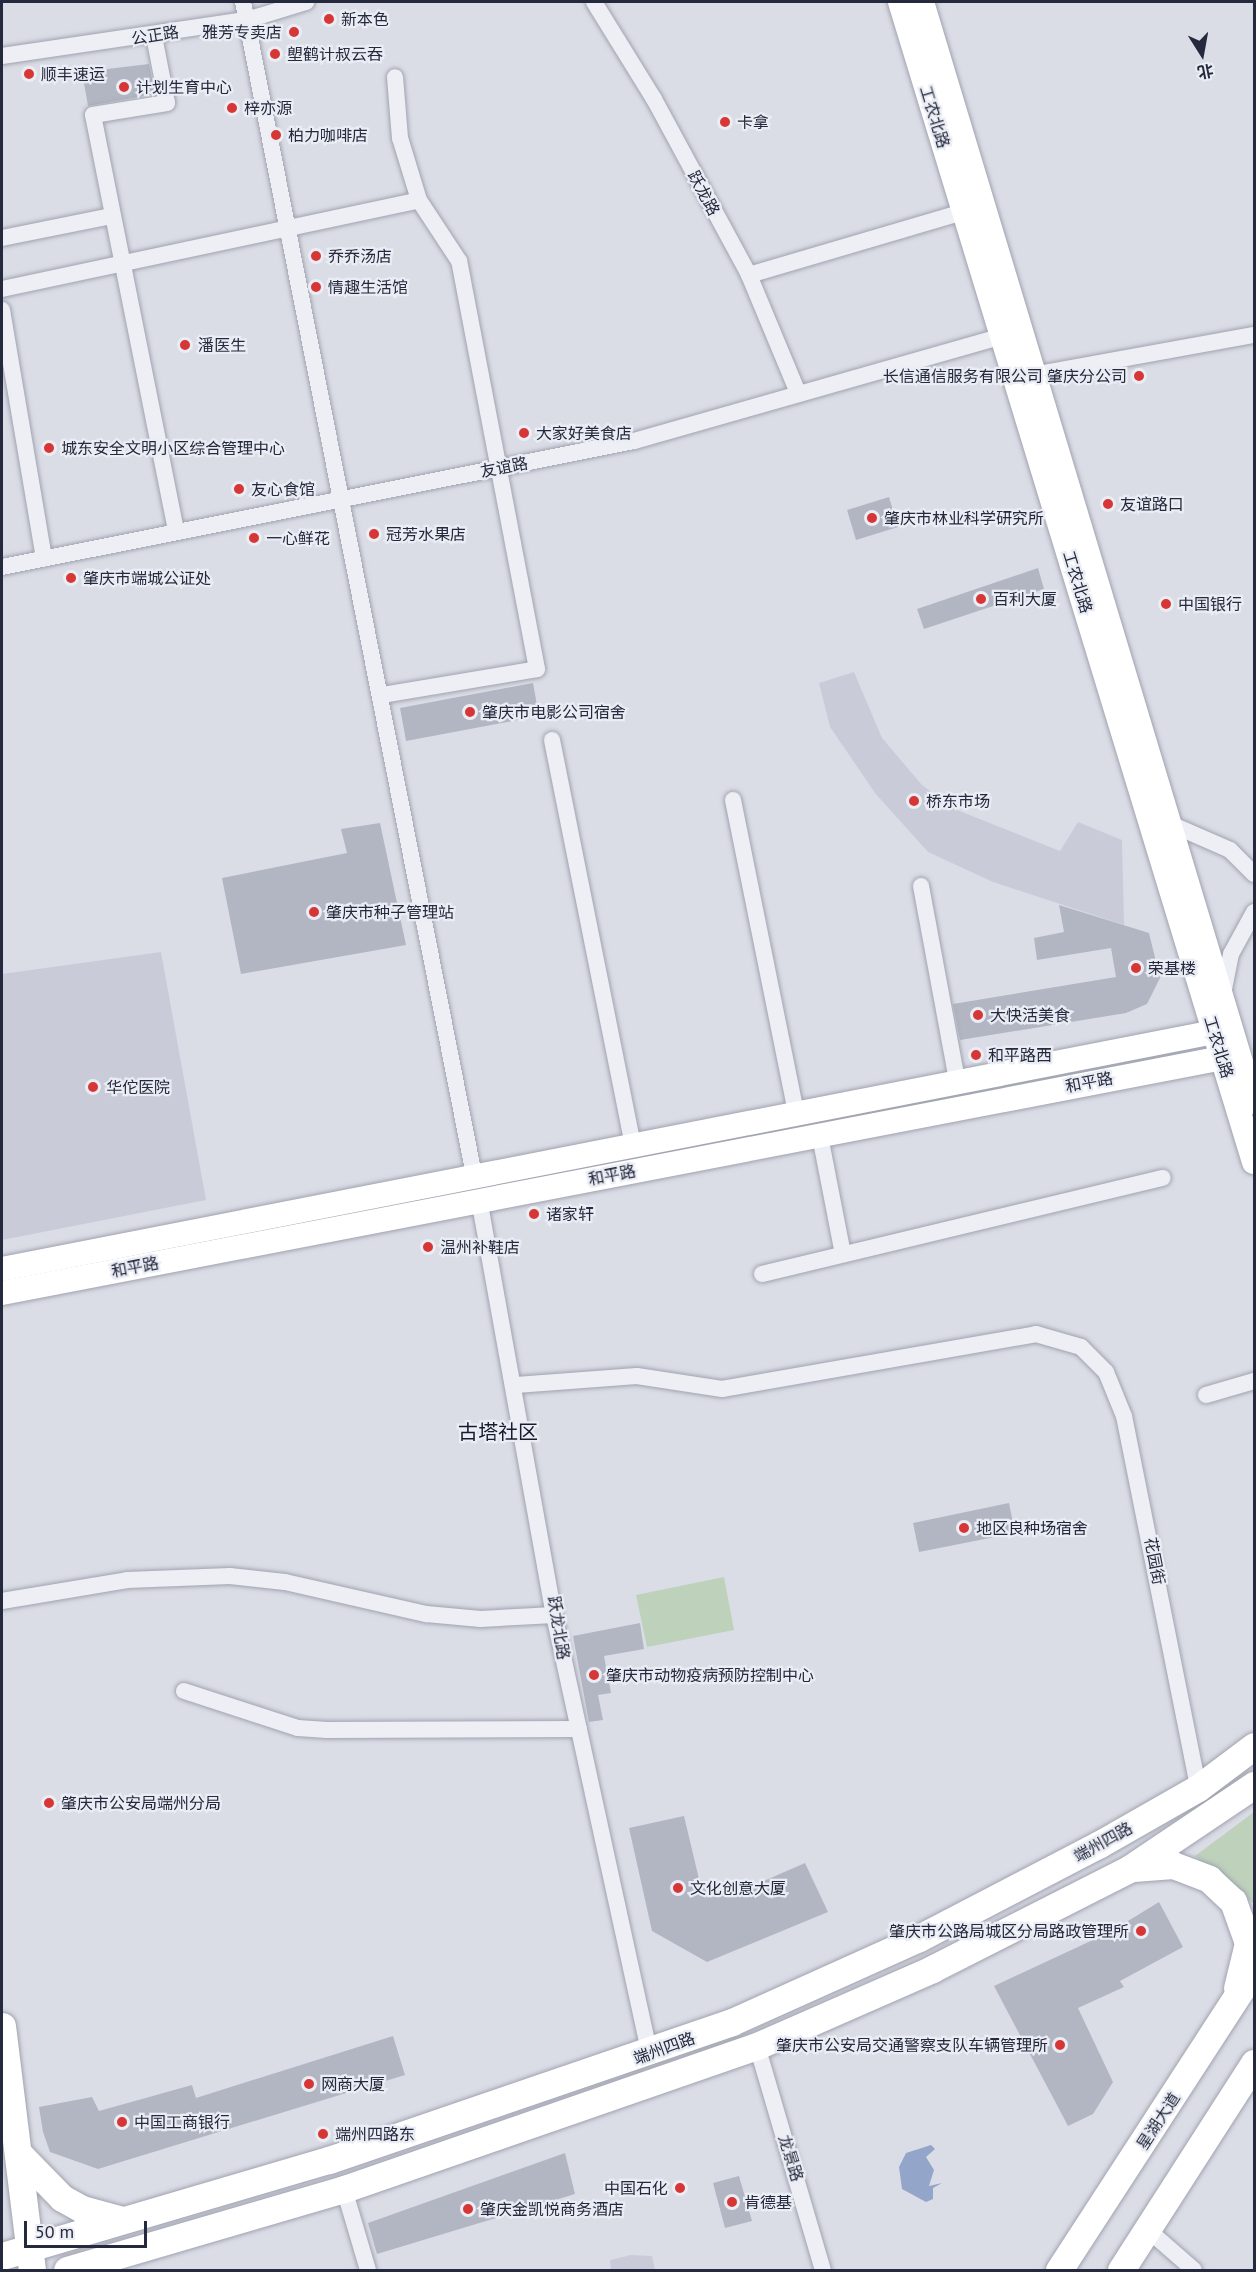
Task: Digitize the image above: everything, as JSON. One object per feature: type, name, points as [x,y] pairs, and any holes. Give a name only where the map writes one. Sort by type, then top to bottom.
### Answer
[{"type":"main road","name":"工农北路","points":[[900,2],[1000,337],[1254,1162]]},
{"type":"main road","name":"工农北路","points":[[922,2],[1033,375],[1173,825],[1254,1107]]},
{"type":"main road","name":"和平路","points":[[5,1281],[474,1175],[1214,1032]]},
{"type":"main road","name":"和平路","points":[[5,1281],[479,1199],[1222,1058]]},
{"type":"main road","name":"端州四路","points":[[2,2256],[30,2259],[124,2220],[446,2121],[650,2054],[919,1938],[1198,1788],[1253,1750]]},
{"type":"main road","name":"端州四路","points":[[67,2271],[344,2189],[457,2152],[757,2046],[932,1969],[1129,1869],[1254,1785]]},
{"type":"main road","points":[[1129,1869],[1173,1865],[1209,1879],[1233,1901],[1248,1943],[1232,2006]]},
{"type":"main road","name":"星湖大道","points":[[1059,2271],[1254,1970]]},
{"type":"main road","points":[[2,2026],[20,2155],[30,2259]]},
{"type":"main road","points":[[1121,2271],[1254,2063]]},
{"type":"main road","points":[[446,2121],[457,2152]]},
{"type":"main road","points":[[20,2155],[62,2198],[82,2209],[124,2220]]},
{"type":"main road","points":[[102,2271],[132,2252]]},
{"type":"street","points":[[243,2],[344,499],[474,1175]]},
{"type":"street","name":"公正路","points":[[2,56],[154,36],[247,20],[306,2]]},
{"type":"street","name":"跃龙路","points":[[594,2],[654,99],[749,275],[798,393]]},
{"type":"street","points":[[154,36],[167,103],[93,115],[119,263],[176,532]]},
{"type":"street","points":[[382,695],[537,669],[501,467],[459,261],[419,200],[400,138],[395,77]]},
{"type":"street","points":[[2,289],[419,200]]},
{"type":"street","points":[[749,275],[963,212]]},
{"type":"street","points":[[2,238],[111,216]]},
{"type":"street","points":[[2,310],[44,558]]},
{"type":"street","points":[[1033,375],[1254,335]]},
{"type":"street","name":"友谊路","points":[[2,567],[634,441],[1000,337]]},
{"type":"street","points":[[552,740],[633,1144]]},
{"type":"street","points":[[733,800],[796,1112]]},
{"type":"street","points":[[1173,825],[1230,850],[1254,874]]},
{"type":"street","points":[[921,886],[957,1081]]},
{"type":"street","points":[[1222,998],[1231,954],[1254,912]]},
{"type":"street","points":[[820,1136],[843,1254]]},
{"type":"street","points":[[762,1274],[1163,1178]]},
{"type":"street","name":"跃龙北路","points":[[479,1199],[516,1385],[554,1615],[650,2054]]},
{"type":"street","name":"花园街","points":[[516,1385],[637,1376],[722,1389],[1036,1334],[1081,1347],[1106,1372],[1125,1416],[1198,1788]]},
{"type":"street","points":[[1206,1395],[1254,1381]]},
{"type":"street","points":[[2,1601],[127,1580],[230,1576],[285,1582],[426,1614],[481,1619],[554,1615]]},
{"type":"street","points":[[184,1691],[298,1728],[327,1730],[579,1729]]},
{"type":"street","name":"龙景路","points":[[757,2046],[823,2271]]},
{"type":"street","points":[[344,2189],[368,2271]]},
{"type":"street","points":[[1147,2229],[1194,2271]]},
{"type":"shaded area","name":"桥东市场","points":[[854,672],[882,738],[922,785],[957,810],[1060,851],[1078,822],[1122,840],[1124,925],[993,882],[928,852],[875,793],[830,727],[819,683]]},
{"type":"shaded area","name":"华佗医院","points":[[161,952],[206,1200],[2,1240],[2,974]]},
{"type":"shaded area","points":[[631,2255],[652,2256],[655,2270],[611,2270],[610,2260]]},
{"type":"green space","points":[[724,1577],[734,1630],[647,1647],[636,1595]]},
{"type":"green space","points":[[1254,1812],[1254,1904],[1195,1856]]},
{"type":"water","points":[[931,2145],[935,2149],[926,2157],[934,2170],[929,2186],[942,2183],[933,2188],[933,2199],[926,2202],[902,2189],[899,2167],[906,2153]]},
{"type":"building","name":"计划生育中心","points":[[149,64],[155,94],[88,106],[82,72]]},
{"type":"building","name":"肇庆市林业科学研究所","points":[[889,497],[898,527],[856,540],[847,510]]},
{"type":"building","name":"百利大厦","points":[[1038,568],[1044,589],[924,629],[917,609]]},
{"type":"building","name":"肇庆市电影公司宿舍","points":[[533,683],[539,716],[406,741],[400,708]]},
{"type":"building","name":"肇庆市种子管理站","points":[[380,823],[406,945],[241,974],[222,878],[347,853],[341,829]]},
{"type":"building","name":"荣基楼","points":[[1059,905],[1149,933],[1160,978],[1147,1004],[1126,1013],[960,1040],[953,1004],[1116,977],[1111,948],[1037,960],[1034,938],[1064,932]]},
{"type":"building","name":"地区良种场宿舍","points":[[1009,1503],[1015,1533],[919,1552],[913,1523]]},
{"type":"building","name":"肇庆市动物疫病预防控制中心","points":[[640,1623],[644,1649],[604,1656],[611,1693],[598,1695],[603,1720],[589,1722],[573,1636]]},
{"type":"building","name":"文化创意大厦","points":[[684,1816],[699,1879],[727,1897],[805,1863],[828,1912],[707,1962],[652,1931],[629,1828]]},
{"type":"building","name":"肇庆市公安局交通警察支队车辆管理所","points":[[1159,1902],[1183,1947],[1120,1981],[1124,1987],[1078,2008],[1113,2082],[1093,2114],[1068,2126],[994,1986],[1110,1932]]},
{"type":"building","points":[[393,2036],[405,2075],[98,2169],[50,2152],[43,2132],[39,2107],[92,2097],[99,2111],[192,2085],[196,2098]]},
{"type":"building","name":"肇庆金凯悦商务酒店","points":[[565,2153],[575,2194],[377,2254],[368,2223]]},
{"type":"building","name":"肯德基","points":[[739,2176],[752,2221],[725,2228],[713,2183]]},
{"type":"place","name":"新本色","points":[[329,19]]},
{"type":"place","name":"雅芳专卖店","points":[[294,32]]},
{"type":"place","name":"塱鹤计叔云吞","points":[[275,54]]},
{"type":"place","name":"顺丰速运","points":[[29,74]]},
{"type":"place","name":"计划生育中心","points":[[124,87]]},
{"type":"place","name":"梓亦源","points":[[232,108]]},
{"type":"place","name":"卡拿","points":[[725,122]]},
{"type":"place","name":"柏力咖啡店","points":[[276,135]]},
{"type":"place","name":"乔乔汤店","points":[[316,256]]},
{"type":"place","name":"情趣生活馆","points":[[316,287]]},
{"type":"place","name":"潘医生","points":[[185,345]]},
{"type":"place","name":"长信通信服务有限公司 肇庆分公司","points":[[1139,376]]},
{"type":"place","name":"大家好美食店","points":[[524,433]]},
{"type":"place","name":"城东安全文明小区综合管理中心","points":[[49,448]]},
{"type":"place","name":"友心食馆","points":[[239,489]]},
{"type":"place","name":"友谊路口","points":[[1108,504]]},
{"type":"place","name":"肇庆市林业科学研究所","points":[[872,518]]},
{"type":"place","name":"冠芳水果店","points":[[374,534]]},
{"type":"place","name":"一心鲜花","points":[[254,538]]},
{"type":"place","name":"肇庆市端城公证处","points":[[71,578]]},
{"type":"place","name":"百利大厦","points":[[981,599]]},
{"type":"place","name":"中国银行","points":[[1166,604]]},
{"type":"place","name":"肇庆市电影公司宿舍","points":[[470,712]]},
{"type":"place","name":"桥东市场","points":[[914,801]]},
{"type":"place","name":"肇庆市种子管理站","points":[[314,912]]},
{"type":"place","name":"荣基楼","points":[[1136,968]]},
{"type":"place","name":"大快活美食","points":[[978,1015]]},
{"type":"place","name":"和平路西","points":[[976,1055]]},
{"type":"place","name":"华佗医院","points":[[93,1087]]},
{"type":"place","name":"诸家轩","points":[[534,1214]]},
{"type":"place","name":"温州补鞋店","points":[[428,1247]]},
{"type":"place","name":"地区良种场宿舍","points":[[964,1528]]},
{"type":"place","name":"肇庆市动物疫病预防控制中心","points":[[594,1675]]},
{"type":"place","name":"肇庆市公安局端州分局","points":[[49,1803]]},
{"type":"place","name":"文化创意大厦","points":[[678,1888]]},
{"type":"place","name":"肇庆市公路局城区分局路政管理所","points":[[1141,1931]]},
{"type":"place","name":"肇庆市公安局交通警察支队车辆管理所","points":[[1060,2045]]},
{"type":"place","name":"网商大厦","points":[[309,2084]]},
{"type":"place","name":"中国工商银行","points":[[122,2122]]},
{"type":"place","name":"端州四路东","points":[[323,2134]]},
{"type":"place","name":"中国石化","points":[[680,2188]]},
{"type":"place","name":"肯德基","points":[[732,2202]]},
{"type":"place","name":"肇庆金凯悦商务酒店","points":[[468,2209]]},
{"type":"district","name":"古塔社区","points":[[498,1432]]}]
